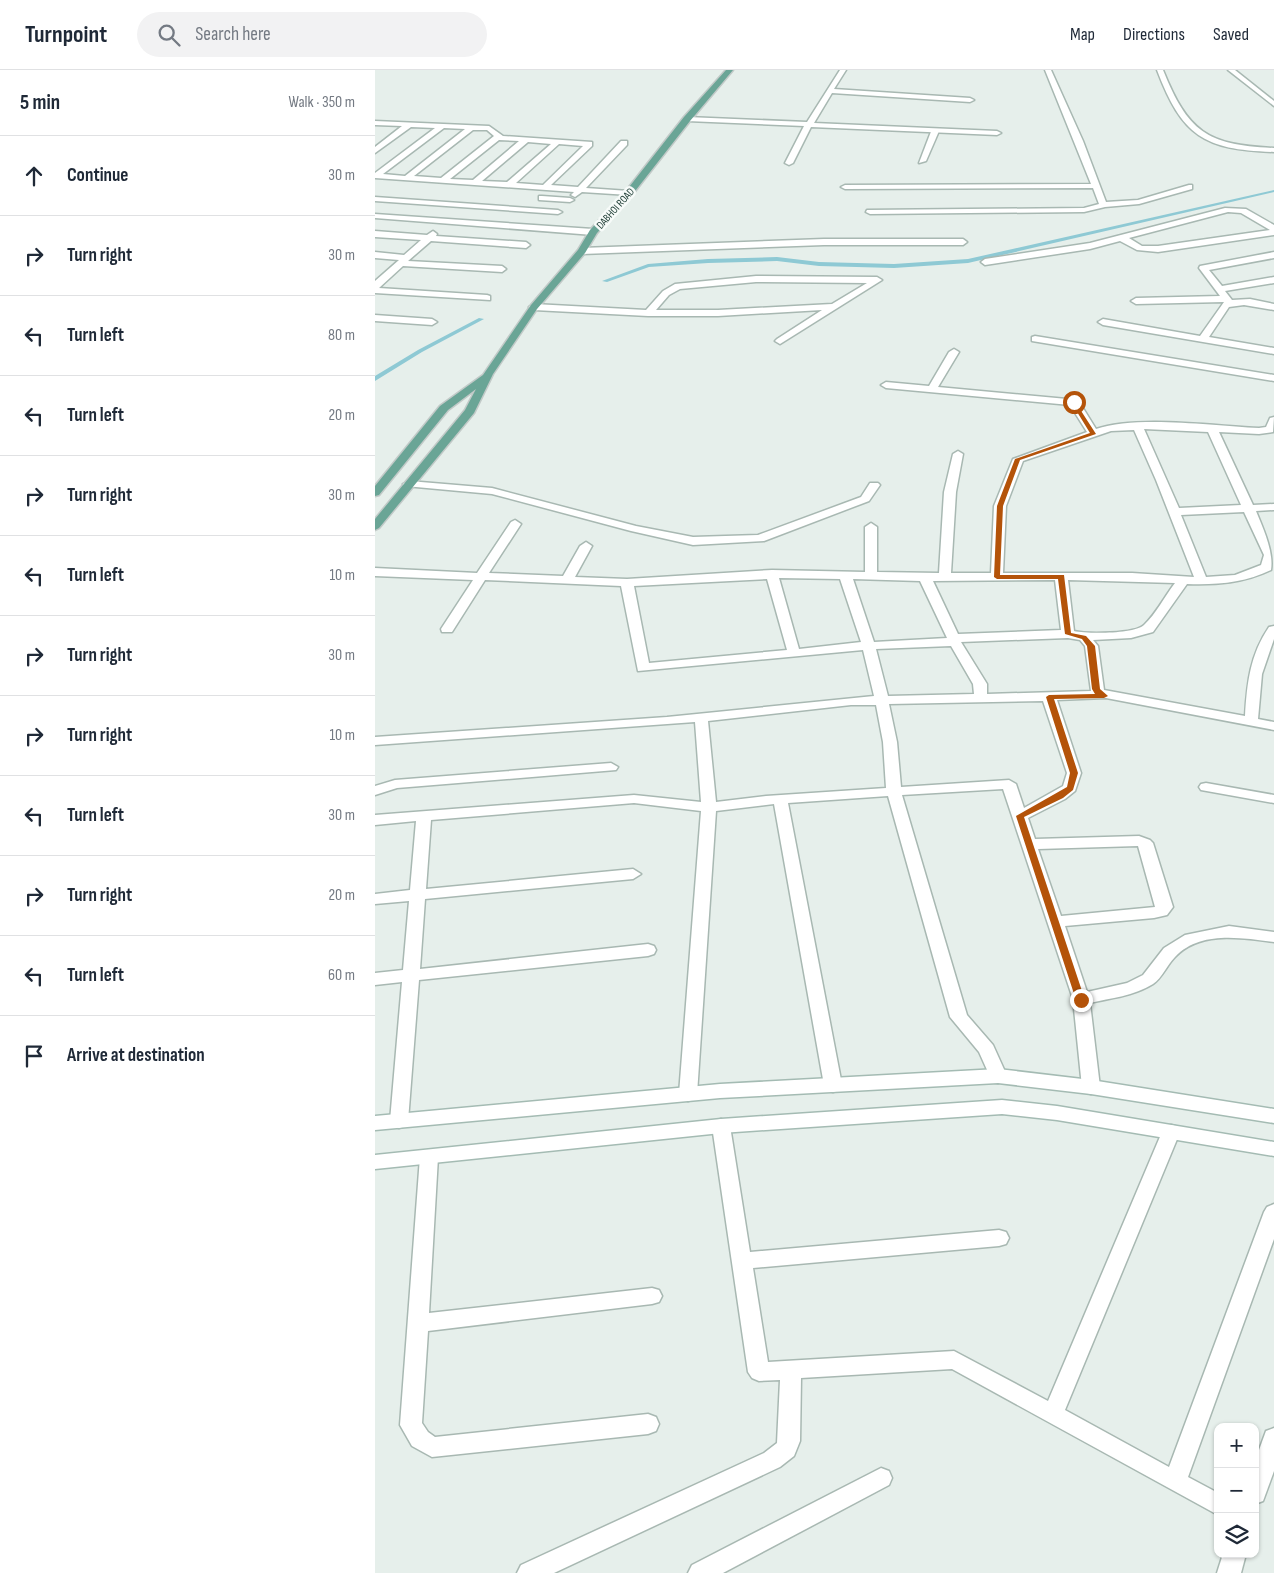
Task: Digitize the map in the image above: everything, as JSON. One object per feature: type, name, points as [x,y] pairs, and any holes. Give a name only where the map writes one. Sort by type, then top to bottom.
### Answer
[{"type":"main road","name":"DABHOI ROAD","points":[[375,526],[470,411],[488,374],[534,307],[582,251],[593,232],[629,193],[687,119],[730,70]]},
{"type":"main road","name":"DABHOI ROAD","points":[[375,494],[444,408],[488,374]]},
{"type":"street","points":[[830,70],[843,70]]},
{"type":"street","points":[[789,162],[808,126],[843,70]]},
{"type":"street","points":[[1048,70],[1103,205]]},
{"type":"street","points":[[1160,70],[1169,97],[1195,132],[1212,142],[1230,147],[1274,150]]},
{"type":"street","points":[[1231,70],[1274,104]]},
{"type":"street","points":[[1255,89],[1265,89]]},
{"type":"street","points":[[829,91],[970,100]]},
{"type":"street","points":[[687,119],[808,126],[997,133]]},
{"type":"street","points":[[376,124],[492,129],[498,137]]},
{"type":"street","points":[[375,151],[410,124]]},
{"type":"street","points":[[376,176],[442,126]]},
{"type":"street","points":[[407,178],[472,128]]},
{"type":"street","points":[[922,161],[935,131]]},
{"type":"street","points":[[442,180],[498,137],[586,143],[589,145],[544,188]]},
{"type":"street","points":[[474,183],[527,139]]},
{"type":"street","points":[[509,185],[558,141]]},
{"type":"street","points":[[549,222],[624,143]]},
{"type":"street","points":[[376,176],[629,193]]},
{"type":"street","points":[[411,189],[423,179]]},
{"type":"street","points":[[845,187],[1095,186]]},
{"type":"street","points":[[870,212],[1084,210],[1103,205],[1139,202],[1189,187]]},
{"type":"street","points":[[375,216],[403,194]]},
{"type":"street","points":[[531,197],[571,200]]},
{"type":"street","points":[[375,199],[558,212]]},
{"type":"street","points":[[985,262],[1057,252],[1122,238],[1189,218],[1236,210],[1274,230]]},
{"type":"street","points":[[375,216],[593,232]]},
{"type":"street","points":[[377,282],[446,221]]},
{"type":"street","points":[[1122,238],[1140,248],[1158,249],[1274,230]]},
{"type":"street","points":[[375,234],[525,245]]},
{"type":"street","points":[[582,251],[833,242],[963,242]]},
{"type":"street","points":[[375,255],[403,260],[502,270]]},
{"type":"street","points":[[1229,301],[1203,268],[1205,266],[1274,255]]},
{"type":"street","points":[[648,313],[666,293],[678,286],[756,279],[877,280],[780,341]]},
{"type":"street","points":[[1220,289],[1274,280]]},
{"type":"street","points":[[375,290],[487,298]]},
{"type":"street","points":[[1136,301],[1229,301],[1250,302],[1274,307]]},
{"type":"street","points":[[1203,339],[1229,301]]},
{"type":"street","points":[[534,307],[648,313],[718,313],[833,307]]},
{"type":"street","points":[[375,318],[431,322]]},
{"type":"street","points":[[1103,322],[1274,351]]},
{"type":"street","points":[[1035,339],[1274,378]]},
{"type":"street","points":[[932,389],[954,352]]},
{"type":"street","points":[[886,385],[1074,402],[1093,434]]},
{"type":"street","points":[[997,577],[1000,506],[1018,459],[1110,428],[1269,430],[1273,426],[1274,420]]},
{"type":"street","points":[[1138,427],[1201,580]]},
{"type":"street","points":[[375,572],[627,583],[772,574],[1201,580],[1242,578],[1257,574],[1267,568],[1270,555],[1247,509],[1212,429]]},
{"type":"street","points":[[945,577],[950,492],[958,454]]},
{"type":"street","points":[[409,484],[492,491],[635,529],[693,541],[761,538],[865,499],[874,485]]},
{"type":"street","points":[[1174,512],[1274,507]]},
{"type":"street","points":[[447,629],[515,524]]},
{"type":"street","points":[[871,527],[871,576]]},
{"type":"street","points":[[567,580],[586,546]]},
{"type":"street","points":[[772,574],[794,653]]},
{"type":"street","points":[[845,575],[869,646],[890,742],[894,793],[959,1017],[987,1048],[998,1076]]},
{"type":"street","points":[[925,577],[954,640],[981,684],[981,698]]},
{"type":"street","points":[[1061,577],[1068,634]]},
{"type":"street","points":[[627,583],[643,668],[869,646],[954,640],[1068,634],[1084,637],[1131,634],[1148,629],[1184,579]]},
{"type":"street","points":[[1251,722],[1255,667],[1264,642],[1274,630]]},
{"type":"street","points":[[1084,637],[1091,646],[1096,689],[1099,694],[1104,696]]},
{"type":"street","points":[[375,741],[701,717],[851,702],[981,698],[1104,696],[1274,726]]},
{"type":"street","points":[[1020,816],[1060,796],[1070,788],[1074,773],[1049,697]]},
{"type":"street","points":[[688,1094],[709,807],[701,717]]},
{"type":"street","points":[[375,791],[395,784],[611,767]]},
{"type":"street","points":[[375,820],[634,798],[709,807],[780,799],[1009,784],[1081,1000],[1091,1087]]},
{"type":"street","points":[[1206,787],[1274,799]]},
{"type":"street","points":[[780,799],[833,1085]]},
{"type":"street","points":[[399,1121],[424,815]]},
{"type":"street","points":[[1029,844],[1139,841],[1145,843],[1165,907],[1161,911],[1154,913],[1055,922]]},
{"type":"street","points":[[375,900],[633,874]]},
{"type":"street","points":[[1081,1000],[1132,988],[1149,978],[1169,952],[1191,939],[1229,930],[1274,937]]},
{"type":"street","points":[[375,979],[648,950]]},
{"type":"street","points":[[375,1123],[688,1094],[998,1076],[1091,1087],[1274,1116]]},
{"type":"street","points":[[375,1162],[721,1126],[1002,1107],[1057,1113],[1274,1149]]},
{"type":"street","points":[[721,1126],[759,1372],[954,1360],[1214,1504]]},
{"type":"street","points":[[1053,1414],[1171,1132]]},
{"type":"street","points":[[429,1157],[411,1425],[420,1439],[432,1447],[648,1424]]},
{"type":"street","points":[[1175,1482],[1274,1212]]},
{"type":"street","points":[[742,1261],[999,1238]]},
{"type":"street","points":[[417,1323],[652,1296]]},
{"type":"street","points":[[529,1573],[772,1460],[786,1449],[789,1440],[791,1370]]},
{"type":"street","points":[[1259,1482],[1274,1438]]},
{"type":"street","points":[[700,1573],[881,1478]]},
{"type":"street","points":[[1229,1573],[1234,1558]]},
{"type":"waterway","points":[[605,281],[648,266],[708,261],[777,259],[819,264],[894,266],[968,261],[1274,191]]},
{"type":"waterway","points":[[375,379],[420,351],[481,319]]},
{"type":"route","points":[[1074,402],[1077,403],[1093,434],[1018,459],[1000,506],[997,577],[1061,577],[1068,634],[1084,637],[1091,646],[1096,689],[1099,694],[1104,696],[1049,697],[1074,773],[1070,788],[1060,796],[1020,816],[1081,1000]]}]
